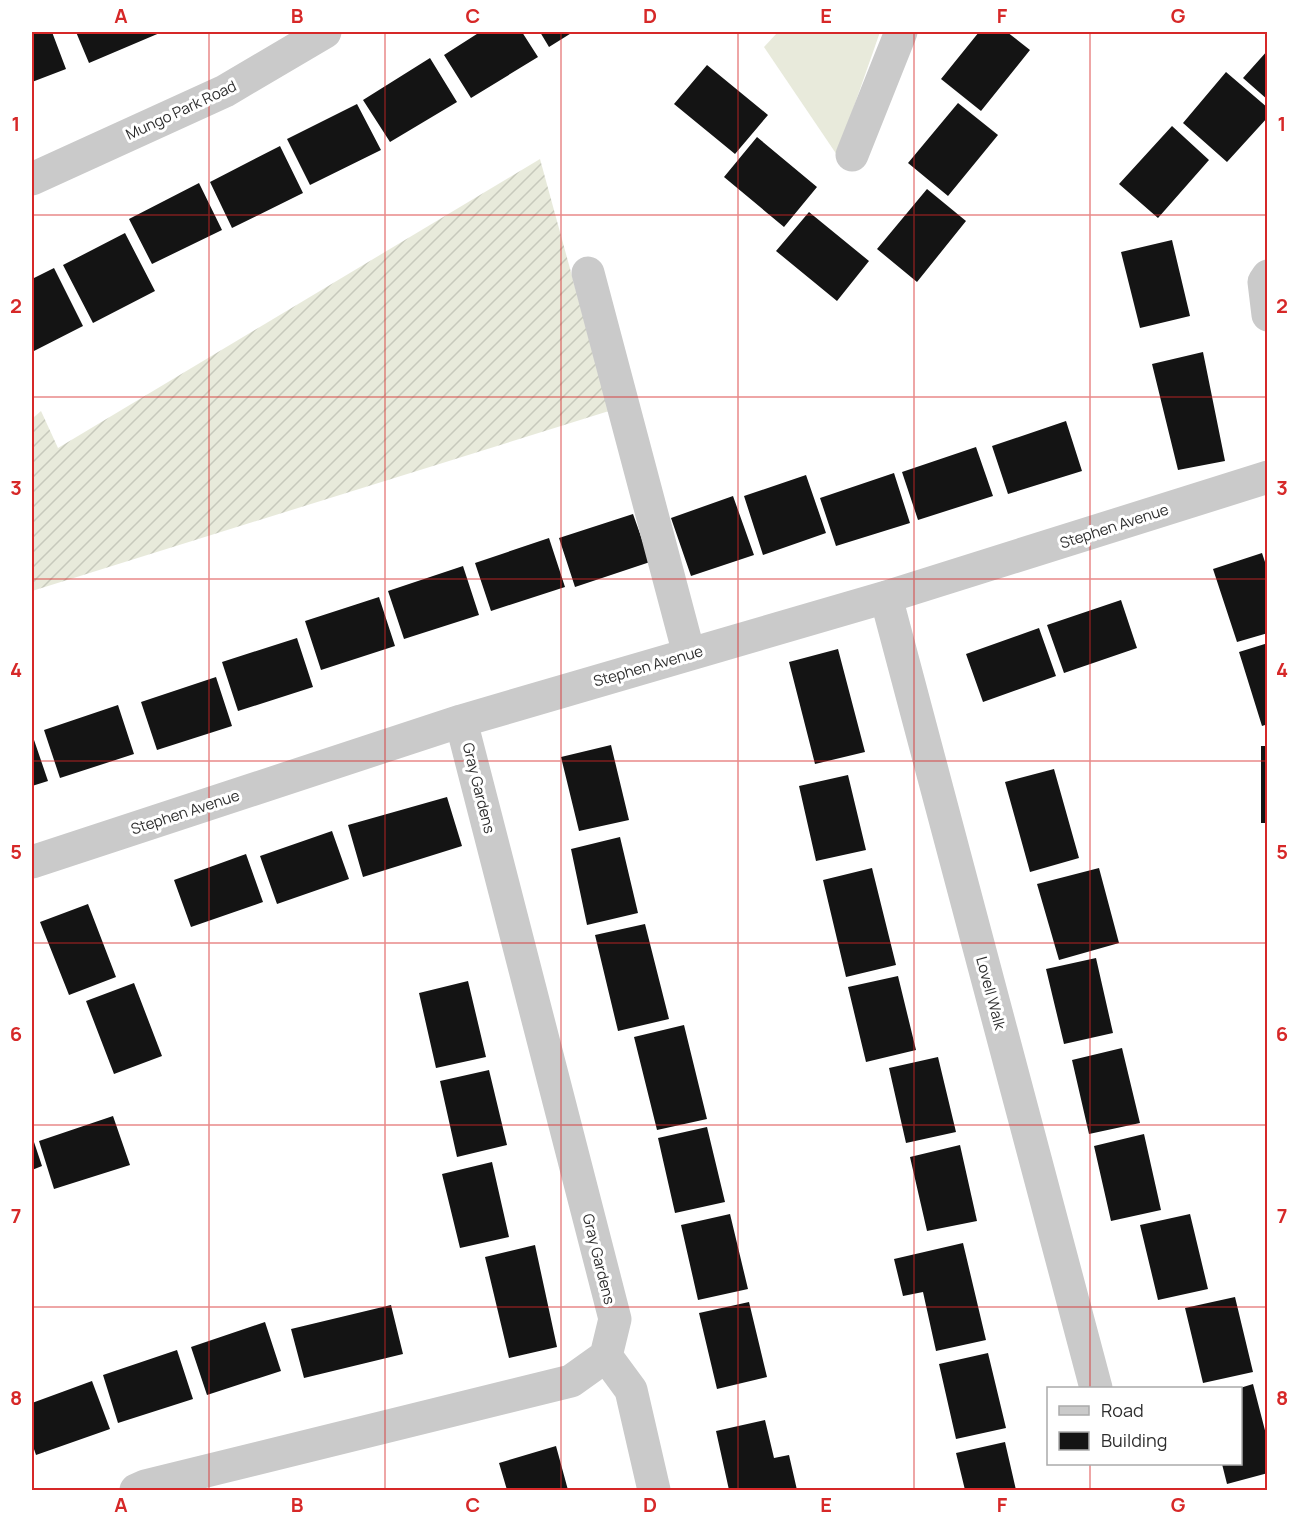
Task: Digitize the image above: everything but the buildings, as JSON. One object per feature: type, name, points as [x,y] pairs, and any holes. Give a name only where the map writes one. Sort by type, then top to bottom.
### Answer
[{"type":"street","name":"Mungo Park Road","points":[[32,179],[225,91],[325,32]]},
{"type":"street","points":[[852,155],[901,32]]},
{"type":"street","points":[[588,273],[689,654]]},
{"type":"street","points":[[1268,276],[1264,282],[1268,315]]},
{"type":"street","name":"Stephen Avenue","points":[[32,862],[461,721],[886,597],[1268,477]]},
{"type":"street","name":"Lovell Walk","points":[[886,597],[1095,1387]]},
{"type":"street","name":"Gray Gardens","points":[[461,721],[615,1319],[606,1356]]},
{"type":"street","points":[[136,1491],[146,1486],[571,1381],[606,1356],[631,1390],[654,1491]]},
{"type":"shaded area","points":[[778,32],[880,32],[837,155],[764,47]]},
{"type":"shaded area","points":[[540,159],[609,411],[32,591],[32,419],[41,411],[58,448]]}]
